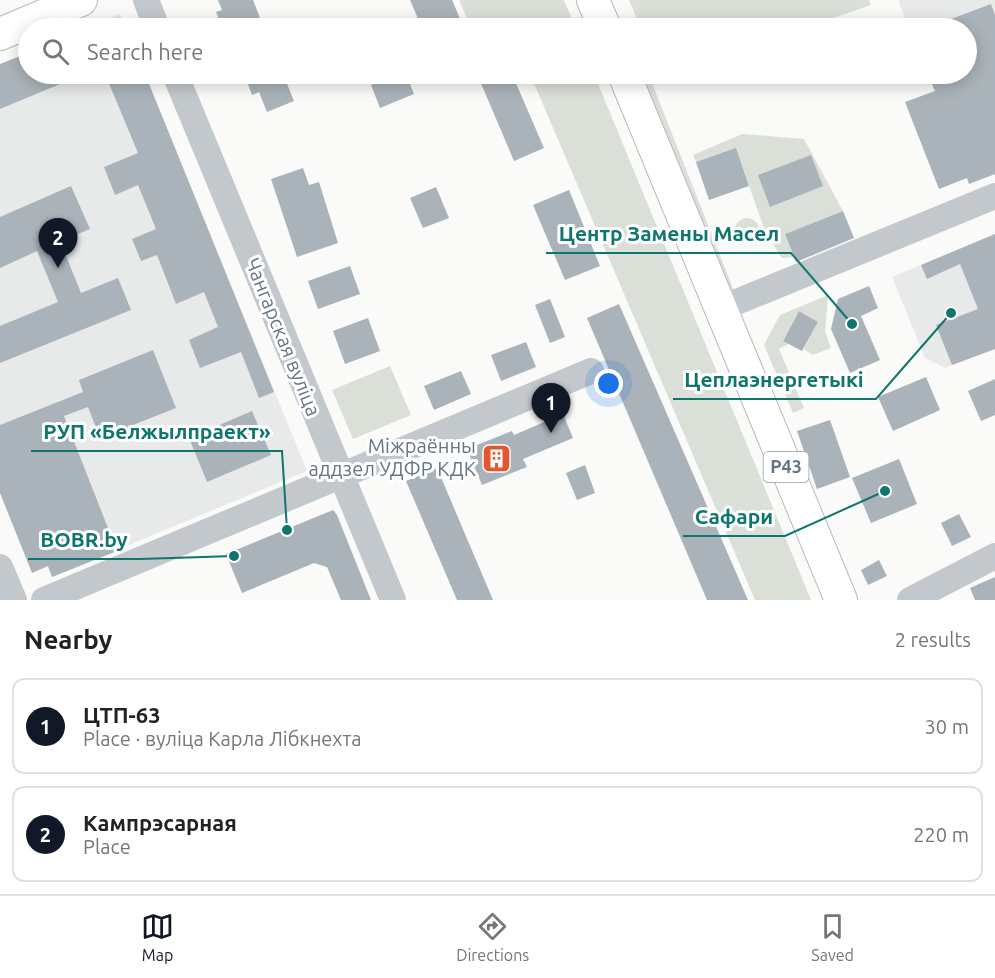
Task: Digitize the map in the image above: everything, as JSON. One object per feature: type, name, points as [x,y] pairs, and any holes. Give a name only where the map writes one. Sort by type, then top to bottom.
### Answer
[{"type":"main road","points":[[38,18],[81,0]]},
{"type":"main road","points":[[593,0],[601,18]]},
{"type":"main road","points":[[0,34],[18,26]]},
{"type":"main road","name":"Р43","points":[[628,84],[841,600]]},
{"type":"street","points":[[146,0],[153,18]]},
{"type":"street","name":"Чангарская вуліца","points":[[179,84],[340,477],[393,600]]},
{"type":"street","points":[[722,308],[995,196]]},
{"type":"street","points":[[44,600],[591,371]]},
{"type":"street","points":[[910,600],[995,556]]},
{"type":"street","points":[[0,567],[14,600]]},
{"type":"shaded area","points":[[459,0],[564,0],[572,18],[467,18]]},
{"type":"shaded area","points":[[629,0],[869,0],[871,5],[834,18],[637,18]]},
{"type":"shaded area","points":[[898,0],[995,0],[995,174],[969,184],[932,84],[977,84],[977,18],[905,18]]},
{"type":"shaded area","points":[[18,57],[18,84],[149,84],[307,471],[52,577],[5,457],[0,459],[0,65]]},
{"type":"shaded area","points":[[534,84],[598,84],[811,600],[755,600]]},
{"type":"shaded area","points":[[652,84],[738,301],[722,308],[631,91]]},
{"type":"shaded area","points":[[742,134],[804,139],[843,211],[785,234],[794,257],[782,258],[764,228],[736,149],[696,162],[693,155]]},
{"type":"shaded area","points":[[747,218],[756,221],[759,230],[756,239],[747,242],[738,239],[735,230],[738,221]]},
{"type":"shaded area","points":[[995,234],[995,349],[945,368],[925,358],[892,277]]},
{"type":"shaded area","points":[[828,295],[825,332],[831,348],[813,355],[804,349],[818,322],[799,311],[783,340],[789,344],[779,349],[804,408],[793,413],[764,345],[780,315]]},
{"type":"shaded area","points":[[390,366],[411,415],[353,439],[332,390]]},
{"type":"building","points":[[218,0],[253,0],[260,18],[218,18],[216,12],[222,10]]},
{"type":"building","points":[[410,0],[452,0],[460,18],[418,18]]},
{"type":"building","points":[[991,4],[995,15],[995,174],[969,184],[967,178],[939,189],[905,102],[935,91],[932,84],[977,84],[977,18],[954,18]]},
{"type":"building","points":[[18,57],[18,84],[60,84],[0,109],[0,64]]},
{"type":"building","points":[[109,84],[149,84],[274,392],[259,398],[241,352],[200,368],[189,340],[218,327],[204,292],[176,304],[157,255],[141,261],[132,239],[156,229],[138,185],[115,195],[104,167],[138,153]]},
{"type":"building","points":[[248,84],[287,84],[294,101],[267,112],[259,92],[252,95]]},
{"type":"building","points":[[410,84],[414,94],[380,108],[371,85]]},
{"type":"building","points":[[481,84],[516,84],[544,148],[514,161]]},
{"type":"building","points":[[736,148],[749,186],[709,200],[696,162]]},
{"type":"building","points":[[811,155],[823,186],[770,207],[758,175]]},
{"type":"building","points":[[303,168],[309,185],[319,182],[338,243],[297,257],[271,179]]},
{"type":"building","points":[[71,186],[90,229],[60,241],[81,293],[118,278],[131,310],[0,363],[0,326],[58,302],[37,251],[0,268],[0,217]]},
{"type":"building","points":[[436,187],[449,218],[423,228],[410,198]]},
{"type":"building","points":[[569,190],[600,266],[565,280],[533,205]]},
{"type":"building","points":[[843,211],[854,238],[796,262],[785,234]]},
{"type":"building","points":[[995,234],[995,349],[952,365],[936,325],[978,309],[960,264],[927,279],[921,265]]},
{"type":"building","points":[[350,266],[360,294],[318,309],[308,281]]},
{"type":"building","points":[[869,286],[878,308],[861,316],[880,360],[850,373],[831,329],[838,299]]},
{"type":"building","points":[[550,299],[565,337],[550,343],[535,305]]},
{"type":"building","points":[[619,304],[748,600],[707,600],[587,318]]},
{"type":"building","points":[[799,311],[818,322],[802,351],[783,341]]},
{"type":"building","points":[[368,318],[380,351],[345,364],[333,331]]},
{"type":"building","points":[[526,342],[536,367],[501,381],[491,355]]},
{"type":"building","points":[[153,350],[176,408],[100,438],[88,407],[64,416],[117,551],[52,577],[48,566],[32,573],[0,493],[0,425],[83,392],[79,380]]},
{"type":"building","points":[[461,371],[471,394],[434,410],[424,386]]},
{"type":"building","points":[[926,377],[940,410],[893,431],[878,397]]},
{"type":"building","points":[[995,379],[995,415],[981,421],[968,391]]},
{"type":"building","points":[[252,411],[271,455],[207,482],[189,438]]},
{"type":"building","points":[[563,414],[573,438],[523,459],[527,467],[482,485],[467,449],[512,431],[514,435]]},
{"type":"building","points":[[830,420],[850,477],[817,489],[797,431]]},
{"type":"building","points":[[899,459],[917,504],[871,523],[852,478]]},
{"type":"building","points":[[585,465],[595,493],[577,500],[566,473]]},
{"type":"building","points":[[437,468],[493,600],[457,600],[406,481]]},
{"type":"building","points":[[333,510],[371,600],[341,600],[327,567],[314,563],[242,593],[226,554]]},
{"type":"building","points":[[959,514],[971,537],[952,546],[941,523]]},
{"type":"building","points":[[879,560],[887,576],[868,585],[861,570]]},
{"type":"building","points":[[995,577],[995,600],[975,600],[970,588]]},
{"type":"place","name":"Кампрэсарная","points":[[58,268]]},
{"type":"place","name":"Цеплаэнергетыкі","points":[[951,313]]},
{"type":"place","name":"Центр Замены Масел","points":[[852,324]]},
{"type":"place","name":"ЦТП-63","points":[[551,433]]},
{"type":"place","name":"Міжраённы аддзел УДФР КДК","points":[[497,458]]},
{"type":"place","name":"Сафари","points":[[885,491]]},
{"type":"place","name":"РУП «Белжылпраект»","points":[[287,530]]},
{"type":"place","name":"BOBR.by","points":[[234,556]]}]
